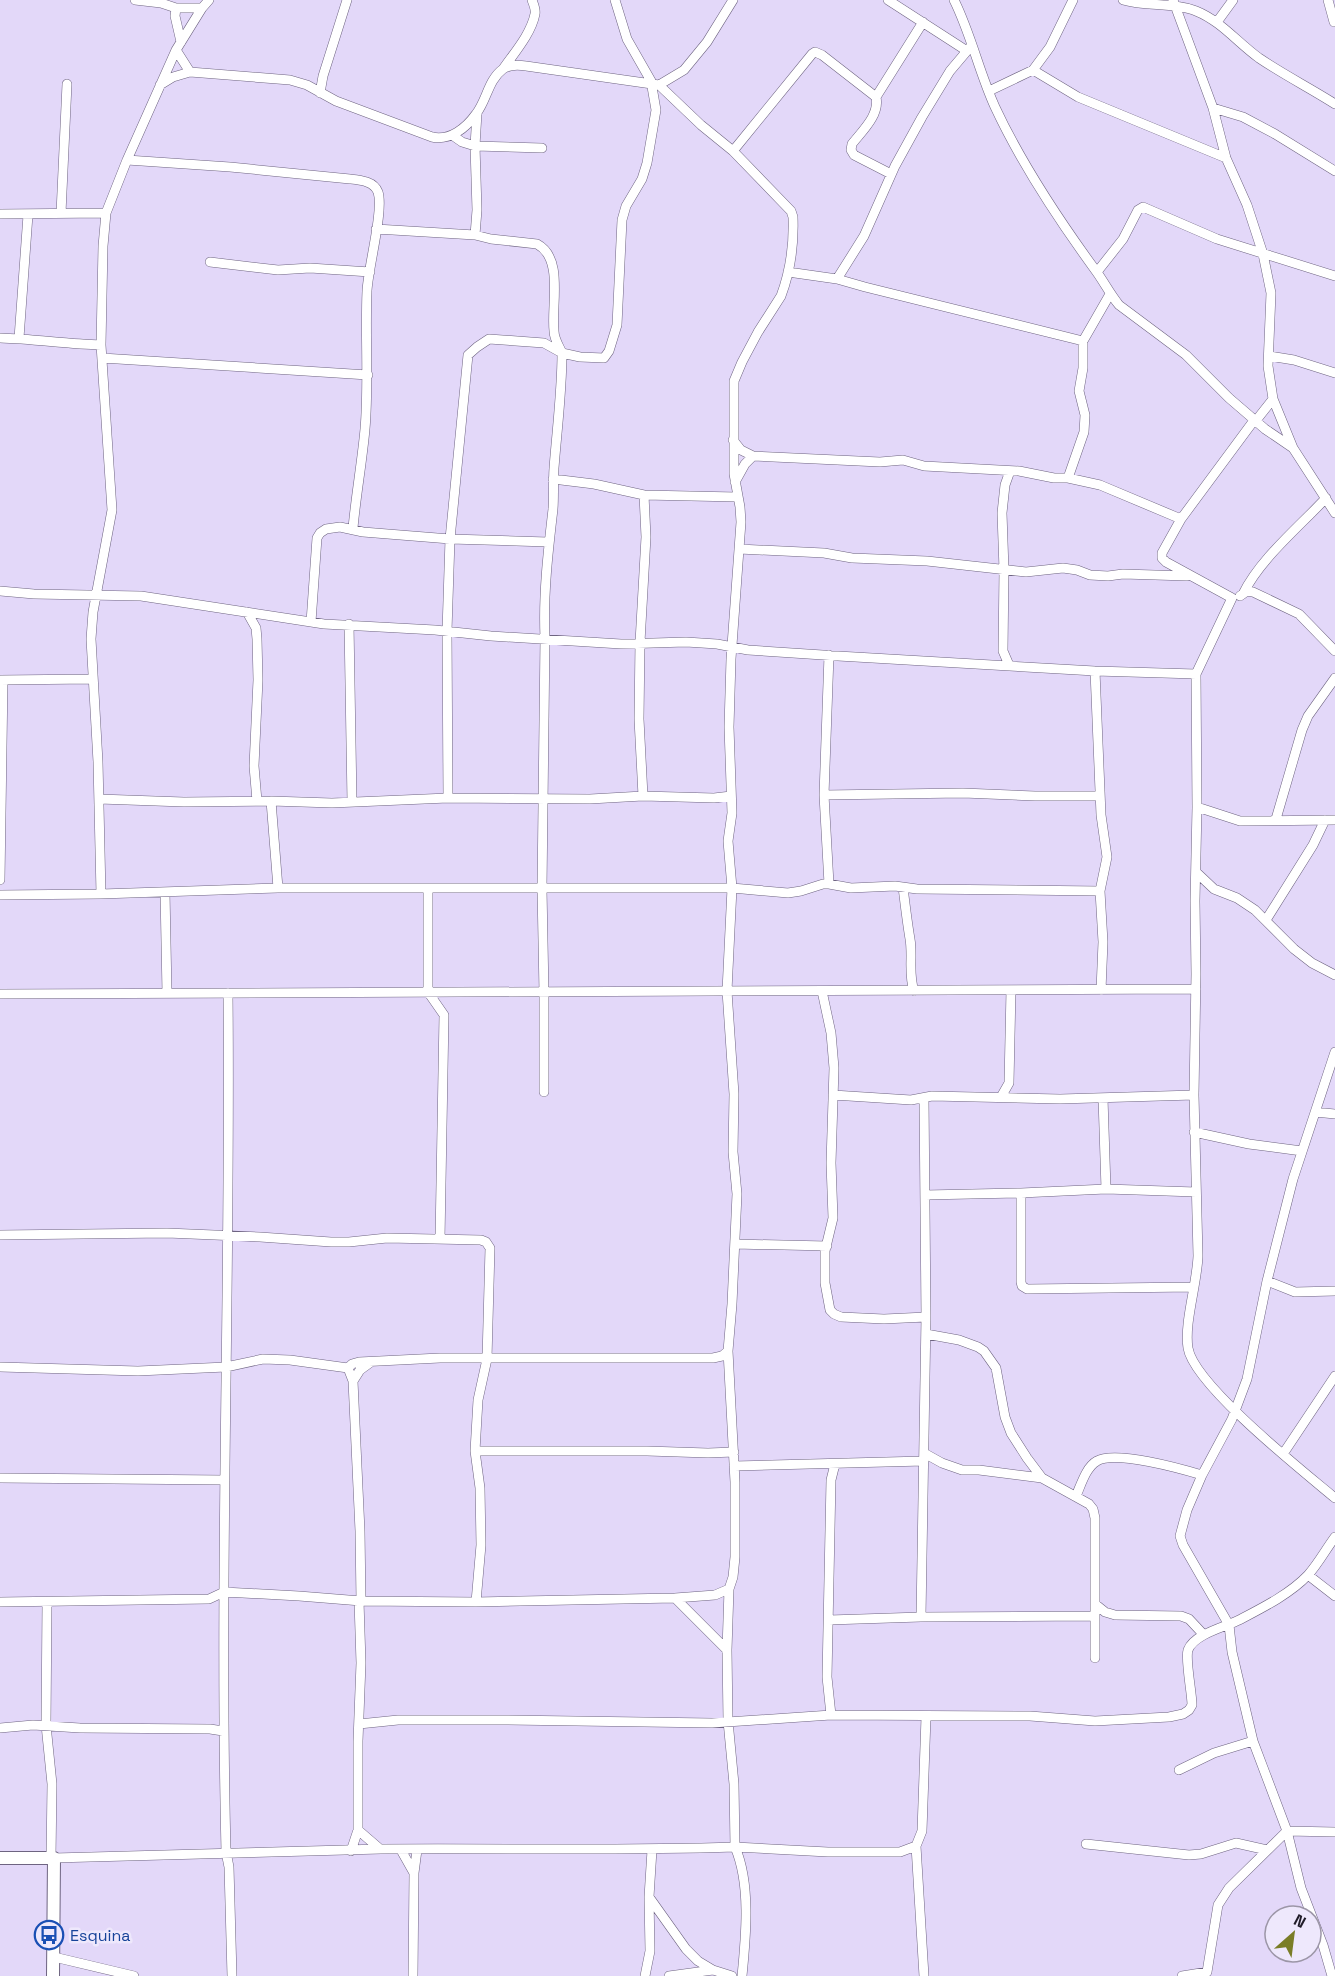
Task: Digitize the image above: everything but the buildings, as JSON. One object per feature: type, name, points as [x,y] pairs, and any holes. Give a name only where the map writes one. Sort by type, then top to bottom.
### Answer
[{"type":"street","points":[[135,0],[161,1],[176,8],[202,8]]},
{"type":"street","points":[[101,894],[91,639],[96,595],[112,510],[101,345],[106,213],[160,85],[179,46],[209,0]]},
{"type":"street","points":[[320,93],[323,76],[347,0]]},
{"type":"street","points":[[160,85],[173,77],[190,72],[290,80],[336,101],[432,137],[443,138],[462,128],[477,113],[491,83],[522,42],[531,24],[536,12],[532,0]]},
{"type":"street","points":[[615,0],[627,39],[655,85],[734,151],[790,211],[794,226],[788,272],[781,296],[758,332],[734,381],[735,482],[741,522],[729,727],[732,813],[729,841],[732,888],[727,991],[734,1094],[733,1152],[737,1194],[728,1351],[734,1452],[735,1557],[729,1589],[727,1650],[728,1721],[734,1784],[735,1847],[744,1877],[746,1930],[742,1976]]},
{"type":"street","points":[[888,0],[970,48]]},
{"type":"street","points":[[954,0],[964,20],[970,48],[1015,146],[1072,239],[1097,272],[1110,294],[1119,304],[1186,355],[1229,398],[1265,429],[1293,448]]},
{"type":"street","points":[[989,91],[1033,70],[1050,47],[1072,0]]},
{"type":"street","points":[[1122,0],[1134,3],[1175,3],[1194,10],[1217,22],[1257,57],[1335,104]]},
{"type":"street","points":[[1217,22],[1233,0]]},
{"type":"street","points":[[1328,0],[1334,22]]},
{"type":"street","points":[[503,69],[516,65],[526,66],[655,85],[684,70],[707,42],[730,2]]},
{"type":"street","points":[[1175,3],[1213,108],[1226,158],[1247,205],[1263,254],[1271,293],[1268,366],[1273,399],[1293,448],[1335,513]]},
{"type":"street","points":[[176,8],[179,46],[190,72]]},
{"type":"street","points":[[876,97],[923,22]]},
{"type":"street","points":[[837,279],[864,236],[891,174],[927,108],[950,71],[970,48]]},
{"type":"street","points":[[734,151],[812,54],[816,52],[876,97],[878,104],[875,113],[852,144],[851,150],[854,155],[891,174]]},
{"type":"street","points":[[1033,70],[1078,97],[1226,158]]},
{"type":"street","points":[[300,83],[323,76]]},
{"type":"street","points":[[61,213],[67,84]]},
{"type":"street","points":[[448,798],[447,631],[450,539],[468,355],[489,339],[544,343],[562,353],[580,357],[604,358],[609,351],[616,326],[622,220],[626,207],[642,179],[647,163],[656,110],[655,85]]},
{"type":"street","points":[[656,110],[672,98]]},
{"type":"street","points":[[1213,108],[1243,117],[1335,171]]},
{"type":"street","points":[[475,235],[477,113]]},
{"type":"street","points":[[452,135],[462,142],[475,146],[542,148]]},
{"type":"street","points":[[127,160],[363,180],[376,188],[379,194],[376,229],[367,290],[368,375],[365,428],[353,528]]},
{"type":"street","points":[[1097,272],[1123,239],[1138,210],[1143,207],[1217,239],[1335,276]]},
{"type":"street","points":[[0,214],[106,213]]},
{"type":"street","points":[[19,338],[28,215]]},
{"type":"street","points":[[376,229],[475,235],[537,244],[544,247],[549,254],[554,270],[554,334],[562,353],[561,396],[544,614],[542,889],[544,1092]]},
{"type":"street","points":[[210,262],[278,270],[310,268],[370,272]]},
{"type":"street","points":[[788,272],[837,279],[1083,341]]},
{"type":"street","points":[[1068,478],[1084,432],[1085,415],[1079,391],[1083,368],[1083,341],[1110,294]]},
{"type":"street","points":[[0,338],[101,345]]},
{"type":"street","points":[[1269,356],[1294,360],[1335,373]]},
{"type":"street","points":[[102,358],[368,375]]},
{"type":"street","points":[[1273,399],[1255,419],[1181,519],[1162,553],[1162,558],[1189,576],[1232,598],[1237,598],[1247,591],[1253,592],[1299,614],[1335,651]]},
{"type":"street","points":[[733,440],[741,450],[753,456],[880,462],[903,460],[924,466],[1010,471],[1068,478],[1100,485],[1181,519]]},
{"type":"street","points":[[735,482],[745,464],[753,456]]},
{"type":"street","points":[[1010,471],[1005,485],[1002,513],[1003,651],[1010,665]]},
{"type":"street","points":[[553,479],[594,484],[645,495],[737,497]]},
{"type":"street","points":[[643,796],[639,718],[639,642],[646,537],[645,495]]},
{"type":"street","points":[[1243,594],[1247,584],[1264,564],[1326,498]]},
{"type":"street","points":[[311,622],[317,538],[320,533],[332,527],[353,528],[363,532],[450,539],[548,542]]},
{"type":"street","points":[[739,549],[927,561],[1035,572],[1063,568],[1099,575],[1189,576]]},
{"type":"street","points":[[0,591],[141,596],[311,622],[614,643],[686,642],[829,655],[1095,671],[1196,674]]},
{"type":"street","points":[[1232,598],[1196,674],[1194,1132],[1198,1256],[1188,1350],[1205,1379],[1258,1434],[1335,1498]]},
{"type":"street","points":[[247,612],[256,628],[258,664],[254,766],[257,801]]},
{"type":"street","points":[[256,628],[266,616]]},
{"type":"street","points":[[349,624],[352,802]]},
{"type":"street","points":[[993,664],[1003,651]]},
{"type":"street","points":[[829,655],[824,795],[830,884]]},
{"type":"street","points":[[1095,671],[1099,796],[1107,857],[1100,891],[1103,942],[1101,990]]},
{"type":"street","points":[[1276,819],[1302,730],[1308,716],[1335,678]]},
{"type":"street","points":[[0,880],[1,681],[93,679]]},
{"type":"street","points":[[824,795],[963,793],[1099,796]]},
{"type":"street","points":[[99,799],[184,802],[352,802],[448,798],[590,799],[643,796],[714,798],[731,796]]},
{"type":"street","points":[[271,801],[278,888]]},
{"type":"street","points":[[1197,807],[1229,819],[1330,820]]},
{"type":"street","points":[[1266,920],[1330,820]]},
{"type":"street","points":[[1196,872],[1214,889],[1237,898],[1255,910],[1294,949],[1312,963],[1335,975]]},
{"type":"street","points":[[0,895],[278,888],[542,889],[586,887],[732,888],[788,893],[823,884],[851,888],[1100,891]]},
{"type":"street","points":[[903,887],[910,940],[910,981],[914,990]]},
{"type":"street","points":[[428,889],[428,992],[444,1015],[440,1239]]},
{"type":"street","points":[[1195,901],[1214,889]]},
{"type":"street","points":[[165,892],[166,993]]},
{"type":"street","points":[[901,990],[910,981]]},
{"type":"street","points":[[0,994],[1196,989]]},
{"type":"street","points":[[1001,1097],[1009,1083],[1011,990]]},
{"type":"street","points":[[822,991],[833,1047],[832,1218],[827,1246],[825,1283],[830,1310],[841,1317],[884,1319],[926,1317]]},
{"type":"street","points":[[228,993],[230,1138],[227,1236],[223,1731],[232,1976]]},
{"type":"street","points":[[1332,1976],[1323,1945],[1301,1888],[1287,1831],[1253,1741],[1232,1652],[1229,1625],[1180,1536],[1187,1510],[1202,1474],[1235,1410],[1247,1379],[1267,1281],[1293,1179],[1335,1052]]},
{"type":"street","points":[[1009,1083],[1018,1098]]},
{"type":"street","points":[[833,1095],[911,1100],[962,1096],[1060,1100],[1194,1095]]},
{"type":"street","points":[[921,1617],[926,1334],[924,1098]]},
{"type":"street","points":[[1103,1098],[1106,1189]]},
{"type":"street","points":[[1316,1112],[1335,1114]]},
{"type":"street","points":[[1194,1132],[1240,1142],[1302,1151]]},
{"type":"street","points":[[925,1195],[1106,1189],[1196,1192]]},
{"type":"street","points":[[1021,1193],[1021,1282],[1022,1286],[1027,1289],[1194,1287]]},
{"type":"street","points":[[0,1235],[167,1233],[331,1242],[387,1238],[486,1242],[490,1248],[487,1359],[478,1400],[475,1451],[480,1488],[481,1522],[476,1602]]},
{"type":"street","points":[[735,1244],[827,1246]]},
{"type":"street","points":[[1267,1281],[1295,1292],[1335,1291]]},
{"type":"street","points":[[926,1334],[959,1340],[978,1347],[990,1358],[996,1368],[1005,1417],[1011,1434],[1042,1478]]},
{"type":"street","points":[[348,1368],[359,1362],[440,1358],[712,1358],[722,1356],[728,1351]]},
{"type":"street","points":[[0,1367],[138,1371],[226,1367],[263,1359],[291,1360],[348,1368]]},
{"type":"street","points":[[353,1381],[360,1370],[371,1362]]},
{"type":"street","points":[[348,1368],[353,1381],[360,1531],[361,1686],[358,1830],[351,1851]]},
{"type":"street","points":[[1283,1455],[1335,1376]]},
{"type":"street","points":[[475,1451],[734,1452]]},
{"type":"street","points":[[734,1466],[835,1464],[924,1457],[963,1470],[1042,1478],[1076,1496],[1089,1504],[1095,1518],[1095,1658]]},
{"type":"street","points":[[1076,1496],[1092,1465],[1099,1460],[1111,1458],[1158,1462],[1202,1474]]},
{"type":"street","points":[[831,1715],[827,1677],[831,1480],[835,1464]]},
{"type":"street","points":[[0,1478],[225,1480]]},
{"type":"street","points":[[359,1724],[398,1720],[712,1723],[831,1715],[1030,1716],[1095,1721],[1169,1717],[1183,1714],[1192,1705],[1188,1650],[1191,1644],[1203,1635],[1229,1625],[1275,1600],[1308,1575],[1335,1537]]},
{"type":"street","points":[[1308,1575],[1335,1596]]},
{"type":"street","points":[[0,1602],[209,1599],[224,1592],[360,1601],[476,1602],[675,1598],[714,1595],[729,1589]]},
{"type":"street","points":[[675,1598],[727,1650]]},
{"type":"street","points":[[47,1603],[46,1725],[51,1784],[53,1975]]},
{"type":"street","points":[[1095,1604],[1105,1612],[1115,1615],[1181,1616],[1189,1619],[1203,1635]]},
{"type":"street","points":[[829,1620],[1095,1616]]},
{"type":"street","points":[[924,1976],[916,1846],[922,1831],[927,1717]]},
{"type":"street","points":[[0,1728],[46,1725],[80,1728],[223,1731]]},
{"type":"street","points":[[1179,1770],[1214,1753],[1253,1741]]},
{"type":"street","points":[[358,1830],[380,1850]]},
{"type":"street","points":[[1182,1976],[1208,1974],[1218,1905],[1229,1888],[1287,1831],[1335,1832]]},
{"type":"street","points":[[1086,1844],[1189,1855],[1201,1854],[1236,1843],[1267,1850]]},
{"type":"street","points":[[0,1858],[226,1852],[652,1850],[735,1847],[828,1852],[900,1852],[916,1846]]},
{"type":"street","points":[[401,1850],[414,1873]]},
{"type":"street","points":[[413,1976],[414,1873],[417,1850]]},
{"type":"street","points":[[645,1976],[650,1950],[649,1896],[652,1850]]},
{"type":"street","points":[[649,1896],[686,1949],[698,1961],[713,1970],[732,1976]]},
{"type":"street","points":[[54,1957],[134,1976]]},
{"type":"street","points":[[669,1976],[713,1970]]},
{"type":"place","name":"Esquina","points":[[49,1935]]}]
